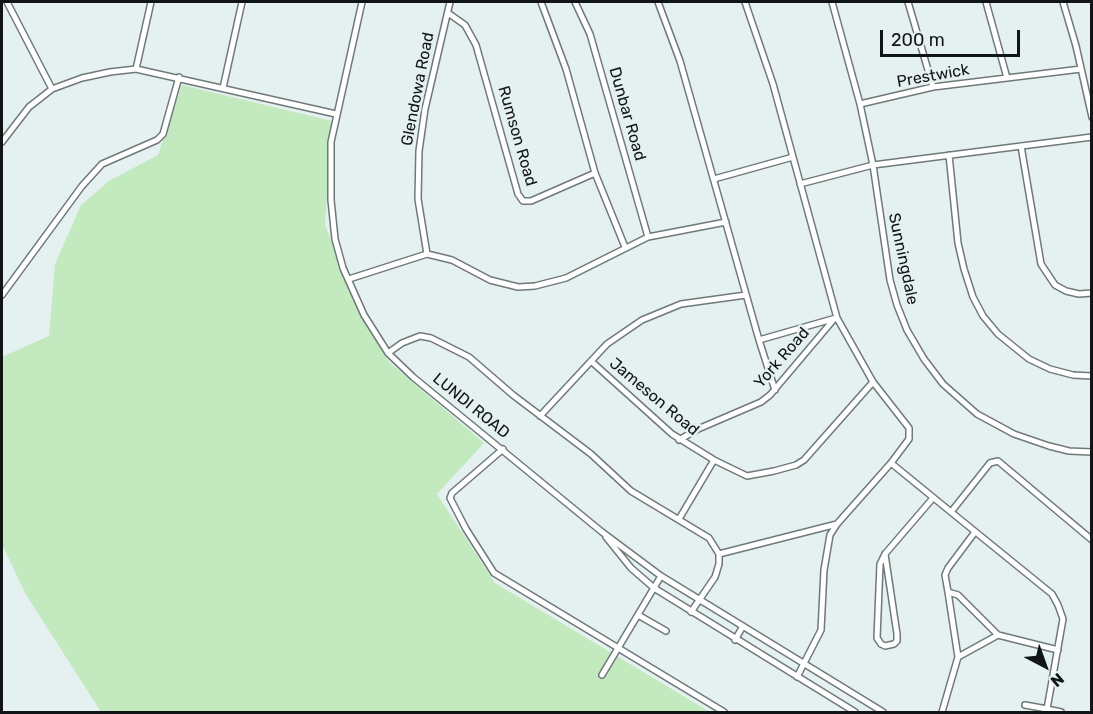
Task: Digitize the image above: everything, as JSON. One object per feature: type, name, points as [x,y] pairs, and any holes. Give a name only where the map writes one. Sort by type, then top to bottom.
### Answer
[{"type":"street","points":[[7,2],[52,89]]},
{"type":"street","points":[[136,69],[151,2]]},
{"type":"street","points":[[223,88],[242,2]]},
{"type":"street","name":"LUNDI ROAD","points":[[362,2],[336,114],[330,161],[331,200],[335,239],[349,279],[368,322],[388,353],[421,383],[602,532],[661,576],[883,712]]},
{"type":"street","name":"Glendowa Road","points":[[427,255],[418,199],[419,151],[425,110],[450,2]]},
{"type":"street","points":[[541,2],[566,69],[595,173],[626,247]]},
{"type":"street","name":"Dunbar Road","points":[[574,2],[590,34],[648,237]]},
{"type":"street","points":[[658,2],[680,61],[775,390]]},
{"type":"street","points":[[745,2],[773,84],[836,318],[873,382],[911,433],[909,440],[891,463],[837,524],[827,542],[821,630],[797,677]]},
{"type":"street","name":"Sunningdale","points":[[832,2],[860,104],[873,165],[891,280],[897,305],[907,330],[924,358],[944,384],[977,414],[1014,435],[1069,451],[1092,452]]},
{"type":"street","points":[[908,2],[933,87]]},
{"type":"street","points":[[986,2],[1007,78]]},
{"type":"street","points":[[1063,2],[1082,69],[1092,117]]},
{"type":"street","name":"Rumson Road","points":[[448,13],[465,25],[476,45],[518,194],[523,201],[531,201],[595,173]]},
{"type":"street","points":[[2,142],[29,107],[52,89],[92,75],[136,69],[336,114]]},
{"type":"street","name":"Prestwick","points":[[860,104],[933,87],[1082,69]]},
{"type":"street","points":[[2,295],[82,186],[102,164],[157,140],[163,134],[179,77]]},
{"type":"street","points":[[800,184],[873,165],[1092,137]]},
{"type":"street","points":[[1021,146],[1041,264],[1047,275],[1060,288],[1079,294],[1092,293]]},
{"type":"street","points":[[949,155],[958,243],[964,269],[983,316],[998,334],[1029,359],[1061,372],[1092,376]]},
{"type":"street","points":[[714,179],[793,158]]},
{"type":"street","points":[[349,279],[427,255],[452,260],[490,280],[518,287],[552,283],[648,237],[726,222]]},
{"type":"street","points":[[540,416],[607,344],[622,332],[663,310],[681,304],[746,295]]},
{"type":"street","points":[[759,340],[836,318]]},
{"type":"street","name":"York Road","points":[[679,440],[698,429],[761,402],[775,390],[836,318]]},
{"type":"street","points":[[388,353],[414,337],[431,338],[469,357],[513,395],[591,454],[631,491],[709,538],[719,554],[716,577],[691,612]]},
{"type":"street","name":"Jameson Road","points":[[591,361],[679,440],[747,476],[795,465],[813,451],[873,382]]},
{"type":"street","points":[[503,449],[452,493],[451,501],[466,529],[496,574],[716,710],[724,712]]},
{"type":"street","points":[[679,519],[714,460]]},
{"type":"street","points":[[951,512],[990,464],[998,461],[1092,540]]},
{"type":"street","points":[[891,463],[1052,594],[1063,619],[1047,709]]},
{"type":"street","points":[[885,554],[897,641],[885,646],[877,638],[880,564],[885,554],[933,498]]},
{"type":"street","points":[[719,554],[837,524]]},
{"type":"street","name":"LUNDI ROAD","points":[[602,532],[631,568],[654,588],[855,712]]},
{"type":"street","points":[[942,712],[958,657],[945,575],[975,532]]},
{"type":"street","points":[[602,675],[661,576]]},
{"type":"street","points":[[948,592],[958,595],[998,635],[1058,650]]},
{"type":"street","points":[[638,615],[666,631]]},
{"type":"street","points":[[735,640],[743,626]]},
{"type":"street","points":[[958,657],[998,635]]},
{"type":"street","points":[[1025,705],[1061,712]]},
{"type":"green space","points":[[182,85],[332,121],[325,225],[362,318],[389,362],[484,443],[437,494],[495,583],[710,712],[101,712],[25,593],[2,544],[2,357],[49,336],[55,264],[81,205],[109,181],[158,155]]}]
